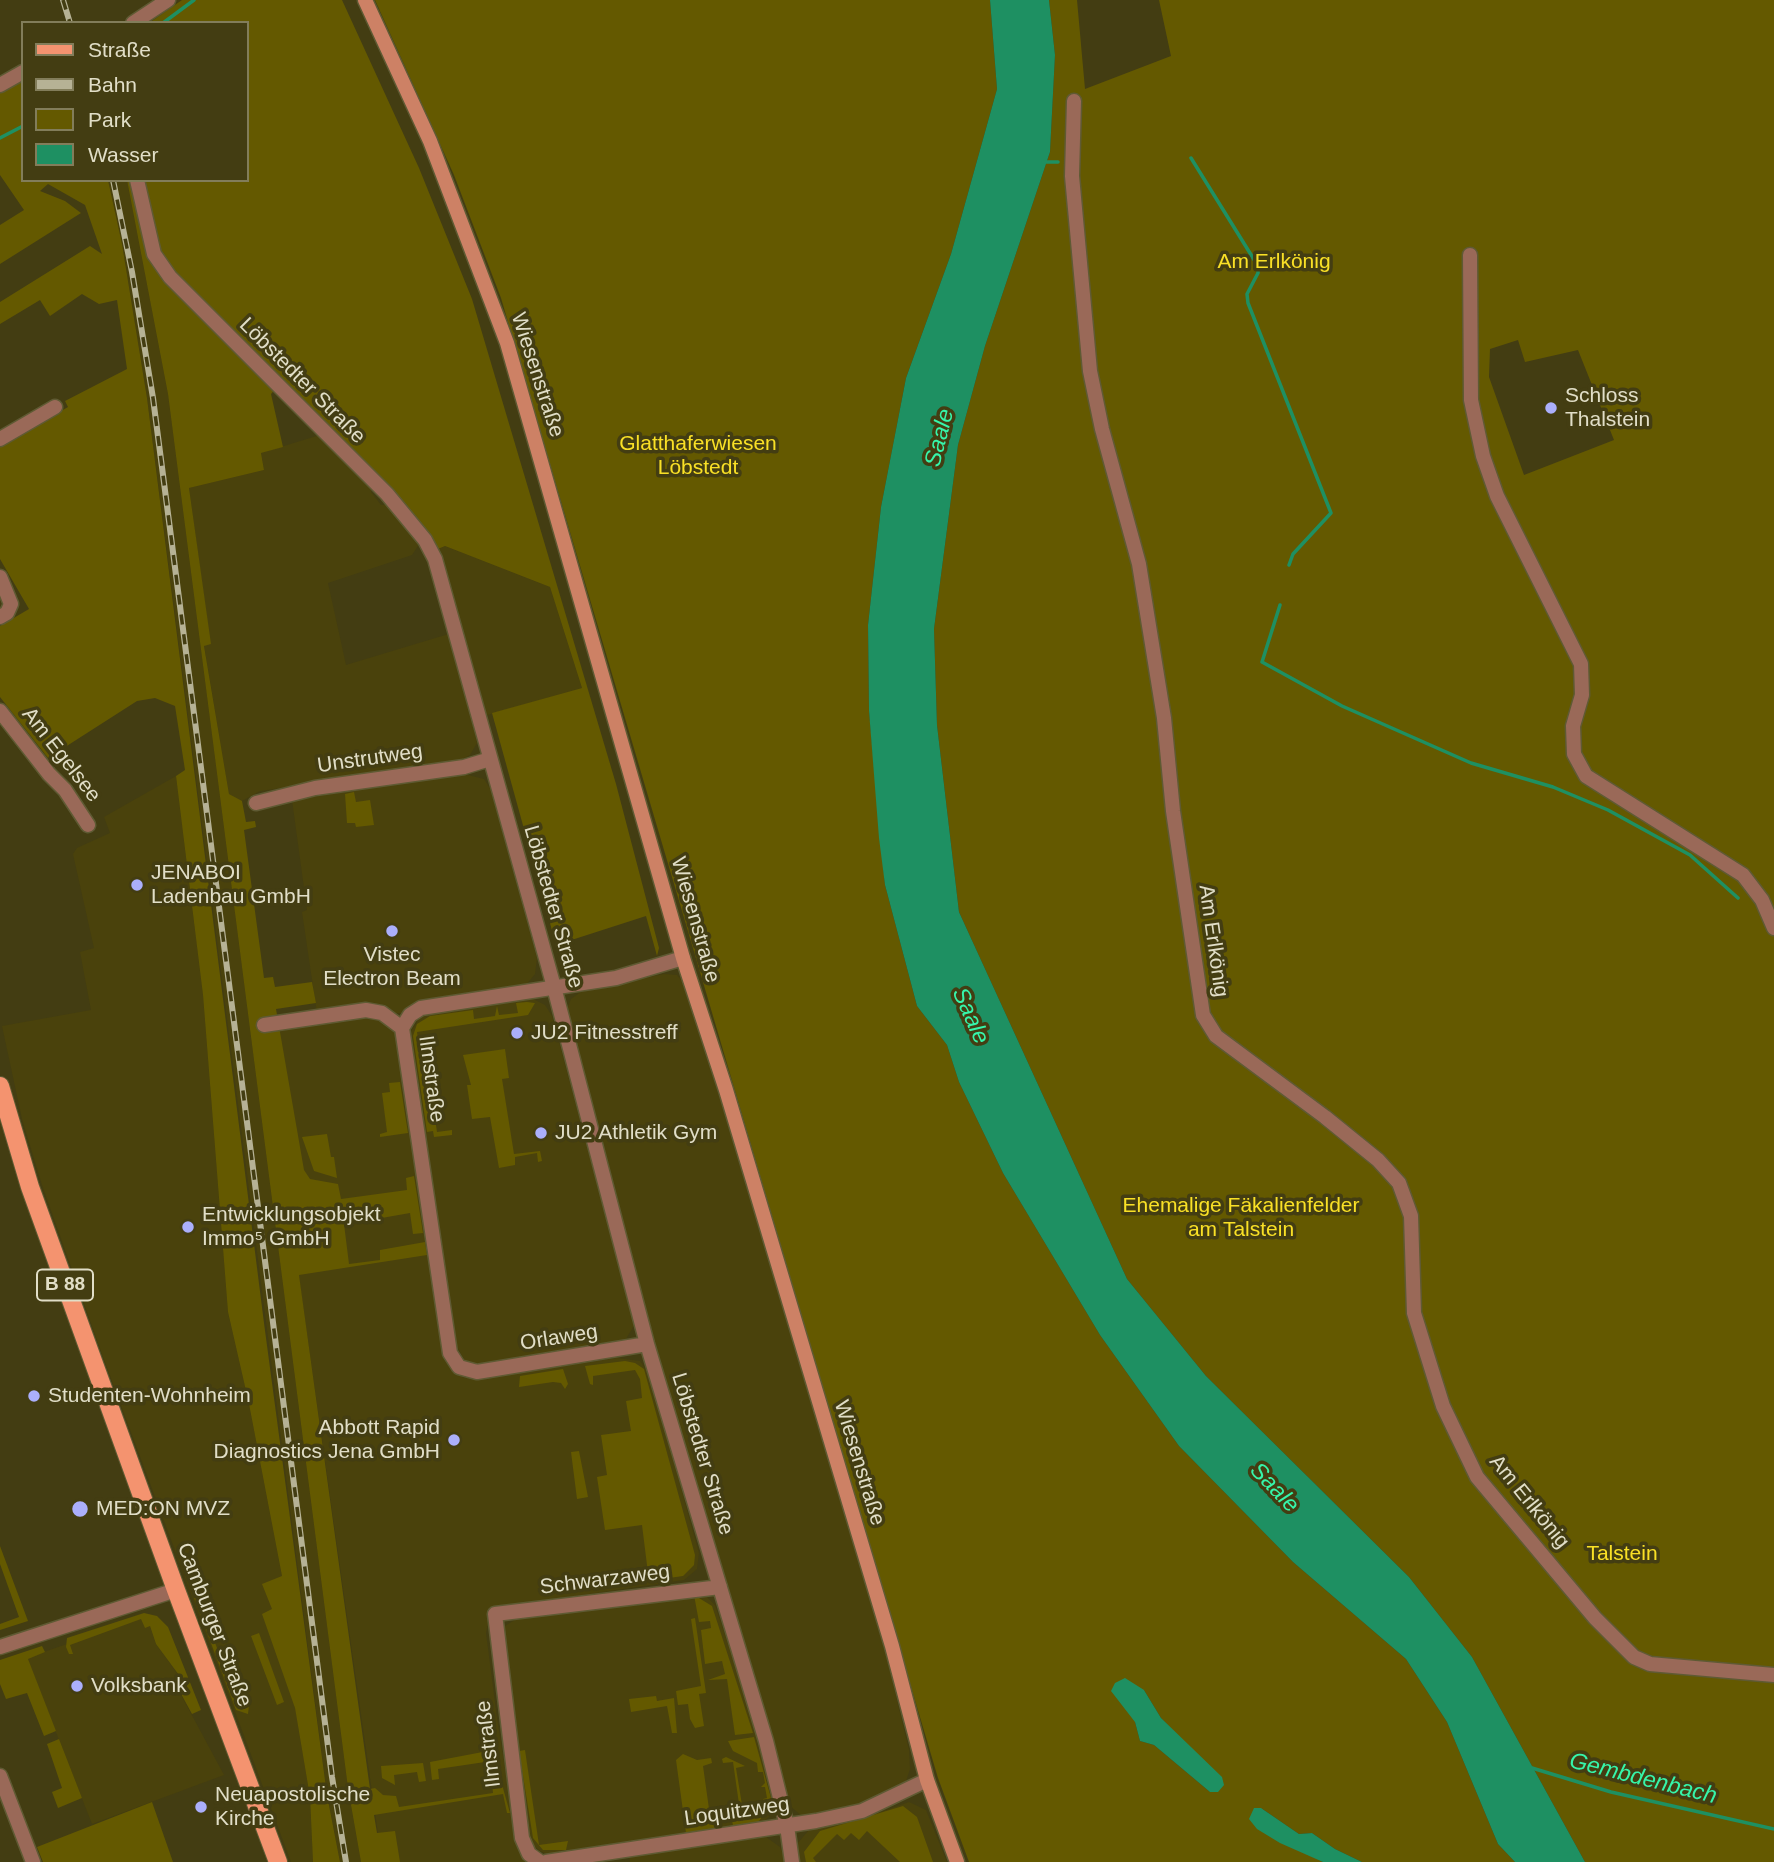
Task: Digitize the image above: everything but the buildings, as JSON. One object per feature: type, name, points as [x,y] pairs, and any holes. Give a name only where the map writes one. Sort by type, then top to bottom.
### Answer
[{"type":"main road","name":"Camburger Straße","points":[[0,1086],[30,1187],[278,1862]]},
{"type":"street","points":[[136,21],[169,0]]},
{"type":"street","name":"Wiesenstraße","points":[[365,0],[429,141],[507,343],[683,958],[726,1090],[888,1633],[927,1780],[957,1862]]},
{"type":"street","points":[[0,85],[21,73]]},
{"type":"street","name":"Am Erlkönig","points":[[1074,101],[1072,177],[1090,371],[1102,429],[1139,564],[1164,718],[1173,811],[1203,1015],[1216,1036],[1325,1117],[1378,1160],[1399,1183],[1411,1216],[1414,1313],[1451,1425],[1477,1478],[1595,1618],[1634,1657],[1650,1664],[1774,1675]]},
{"type":"street","name":"Löbstedter Straße","points":[[137,182],[154,254],[170,277],[372,479],[425,540],[435,559],[554,987],[647,1344],[720,1587],[787,1826],[792,1862]]},
{"type":"street","points":[[1470,255],[1473,412],[1483,456],[1497,496],[1581,664],[1582,695],[1573,726],[1574,754],[1586,776],[1743,875],[1762,900],[1774,928]]},
{"type":"street","points":[[0,439],[55,407]]},
{"type":"street","points":[[0,577],[9,593],[11,604],[7,613],[0,617]]},
{"type":"street","name":"Am Egelsee","points":[[0,710],[49,775],[65,790],[88,825]]},
{"type":"street","name":"Unstrutweg","points":[[256,803],[315,788],[464,767],[490,759]]},
{"type":"street","name":"Ilmstraße","points":[[477,1372],[459,1367],[450,1353],[402,1028],[410,1014],[421,1007],[616,978],[683,958]]},
{"type":"street","points":[[264,1025],[366,1010],[382,1013],[402,1028]]},
{"type":"street","name":"Orlaweg","points":[[477,1372],[647,1344]]},
{"type":"street","name":"Schwarzaweg","points":[[495,1614],[720,1587]]},
{"type":"street","points":[[0,1647],[176,1590]]},
{"type":"street","name":"Ilmstraße","points":[[495,1614],[522,1838],[529,1854],[543,1862]]},
{"type":"street","points":[[0,1776],[33,1862]]},
{"type":"street","name":"Loquitzweg","points":[[543,1862],[787,1826],[862,1811],[914,1789],[927,1780]]},
{"type":"shaded area","points":[[108,182],[127,182],[168,394],[348,1788],[361,1862],[340,1862],[327,1795],[147,398],[122,244]]},
{"type":"shaded area","points":[[320,435],[371,487],[371,492],[381,505],[389,505],[420,543],[412,555],[328,583],[346,665],[452,633],[477,743],[470,755],[456,763],[260,791],[242,801],[236,800],[229,794],[204,645],[210,643],[189,488],[264,470],[261,453]]},
{"type":"shaded area","points":[[445,546],[550,587],[582,688],[484,716],[438,549]]},
{"type":"shaded area","points":[[464,774],[484,779],[491,790],[537,958],[535,974],[526,985],[402,1013],[317,1013],[302,912],[307,910],[292,800]]},
{"type":"shaded area","points":[[176,776],[203,995],[228,1312],[249,1404],[282,1576],[295,1707],[310,1797],[313,1862],[291,1862],[103,1357],[42,1185],[22,1119],[2,1026],[91,1010],[80,952],[94,948],[73,854],[77,848],[110,833],[104,817]]},
{"type":"shaded area","points":[[664,974],[677,975],[683,982],[725,1108],[883,1642],[909,1750],[910,1769],[905,1784],[854,1808],[803,1817],[789,1805],[684,1456],[566,1012],[571,999],[582,991]]},
{"type":"shaded area","points":[[531,998],[545,1005],[552,1016],[635,1324],[624,1342],[479,1366],[465,1361],[456,1345],[410,1033],[419,1019],[430,1013]]},
{"type":"shaded area","points":[[370,1014],[394,1028],[397,1037],[448,1364],[462,1377],[477,1379],[617,1358],[640,1361],[650,1376],[699,1553],[697,1569],[684,1580],[514,1605],[489,1618],[486,1633],[497,1718],[516,1837],[526,1862],[382,1862],[264,1031]]},
{"type":"shaded area","points":[[705,1595],[715,1605],[756,1727],[774,1803],[770,1816],[762,1823],[550,1855],[540,1851],[533,1845],[529,1834],[510,1716],[502,1631],[505,1626],[518,1618]]},
{"type":"shaded area","points":[[141,1618],[150,1626],[156,1644],[187,1687],[180,1693],[224,1775],[92,1824],[27,1658]]},
{"type":"shaded area","points":[[909,1802],[926,1810],[947,1862],[797,1862],[798,1843],[808,1831],[858,1820]]},
{"type":"shaded area","points":[[766,1837],[780,1847],[786,1862],[630,1862],[629,1856]]},
{"type":"green space","points":[[182,0],[342,0],[419,168],[472,299],[616,784],[659,948],[657,956],[646,916],[556,945],[492,713],[582,688],[550,587],[445,546],[438,549],[416,517],[379,478],[279,385],[271,394],[283,447],[261,453],[264,470],[189,488],[211,644],[204,646],[229,794],[242,801],[246,822],[255,821],[256,827],[244,830],[264,978],[273,977],[275,987],[312,982],[316,1003],[276,1009],[304,1170],[310,1179],[338,1184],[341,1199],[407,1190],[406,1178],[414,1176],[423,1233],[413,1234],[410,1213],[376,1219],[374,1211],[343,1216],[349,1264],[380,1260],[380,1250],[425,1242],[427,1255],[299,1275],[370,1789],[375,1788],[383,1795],[396,1796],[399,1807],[493,1793],[492,1783],[501,1781],[510,1813],[507,1813],[503,1794],[374,1815],[377,1833],[395,1831],[400,1862],[361,1862],[348,1788],[168,394],[127,182],[132,182],[146,247],[153,266],[170,286],[166,261],[157,241],[143,182],[248,182],[248,21],[152,21]]},
{"type":"green space","name":"Glatthaferwiesen Löbstedt","points":[[375,0],[990,0],[997,89],[951,254],[906,378],[881,507],[868,625],[869,711],[885,885],[917,1006],[947,1045],[959,1082],[1003,1173],[1100,1335],[1179,1446],[1293,1562],[1406,1659],[1447,1722],[1498,1844],[1515,1862],[1362,1862],[1335,1849],[1312,1833],[1299,1834],[1261,1808],[1310,1855],[1323,1862],[969,1862],[938,1778],[501,298],[454,175]],"holes":[[[1144,1690],[1161,1718],[1186,1744],[1210,1792],[1154,1745],[1140,1741],[1135,1722]]]},
{"type":"green space","points":[[1049,0],[1077,0],[1085,89],[1171,56],[1159,0],[1774,0],[1774,1862],[1585,1862],[1472,1657],[1409,1577],[1206,1376],[1127,1279],[959,912],[937,725],[934,629],[958,445],[985,346],[1050,152],[1055,55]],"holes":[[[1518,340],[1525,362],[1578,350],[1614,440],[1524,475],[1489,377],[1490,349]]]},
{"type":"green space","points":[[21,82],[21,182],[108,182],[122,244],[147,398],[264,1323],[327,1795],[340,1862],[313,1862],[310,1797],[295,1708],[262,1614],[272,1609],[262,1584],[282,1576],[249,1404],[228,1312],[203,995],[176,776],[185,770],[175,706],[155,698],[137,701],[48,758],[0,697],[0,626],[29,609],[0,559],[0,446],[68,407],[65,401],[127,369],[117,300],[99,304],[82,294],[50,316],[40,300],[0,324],[0,302],[90,246],[102,254],[85,205],[48,184],[40,191],[65,201],[81,213],[0,264],[0,225],[24,210],[0,175],[0,93]]},
{"type":"green space","points":[[354,792],[356,802],[370,800],[374,825],[356,827],[355,823],[347,823],[345,794]]},
{"type":"green space","points":[[516,1003],[535,1003],[528,1015],[417,1032],[427,1105],[433,1105],[437,1132],[452,1130],[452,1135],[434,1137],[433,1131],[427,1132],[413,1036],[417,1024],[430,1016],[473,1010],[474,1019],[495,1016],[497,1006],[499,1015],[518,1013]]},
{"type":"green space","points":[[505,1049],[509,1078],[502,1079],[514,1154],[540,1151],[542,1161],[538,1162],[537,1153],[515,1157],[515,1165],[499,1168],[490,1117],[472,1119],[467,1085],[471,1085],[463,1055]]},
{"type":"green space","points":[[400,1082],[408,1133],[380,1137],[380,1134],[387,1132],[382,1093],[390,1092],[389,1083]]},
{"type":"green space","points":[[327,1134],[337,1178],[314,1171],[302,1137]]},
{"type":"green space","points":[[625,1361],[644,1369],[695,1555],[694,1565],[683,1576],[614,1586],[613,1579],[648,1573],[642,1525],[605,1530],[597,1477],[607,1475],[601,1435],[631,1431],[626,1401],[642,1398],[640,1379],[635,1370],[593,1376],[593,1385],[590,1384],[585,1366]]},
{"type":"green space","points":[[563,1369],[568,1384],[565,1389],[561,1383],[553,1382],[519,1387],[520,1376]]},
{"type":"green space","points":[[579,1451],[588,1497],[577,1499],[571,1452]]},
{"type":"green space","points":[[0,1546],[28,1621],[0,1630],[0,1624],[19,1617],[0,1564]]},
{"type":"green space","points":[[196,1594],[203,1614],[212,1615],[213,1618],[207,1621],[237,1702],[250,1697],[248,1714],[236,1710],[193,1595]]},
{"type":"green space","points":[[694,1595],[712,1606],[753,1733],[735,1735],[727,1679],[708,1680],[725,1674],[722,1661],[705,1664],[701,1630],[711,1628],[710,1621],[699,1622]]},
{"type":"green space","points":[[144,1613],[157,1616],[168,1627],[201,1710],[192,1714],[180,1692],[187,1686],[156,1644],[150,1626],[145,1628],[141,1619],[70,1645],[73,1654],[69,1654],[66,1647],[67,1638]]},
{"type":"green space","points":[[695,1618],[706,1693],[699,1694],[704,1726],[695,1728],[690,1719],[688,1704],[678,1705],[676,1691],[701,1686],[691,1619]]},
{"type":"green space","points":[[259,1633],[284,1702],[277,1705],[251,1636]]},
{"type":"green space","points":[[42,1646],[45,1652],[28,1659],[56,1731],[44,1736],[27,1693],[6,1699],[0,1684],[0,1660]]},
{"type":"green space","points":[[656,1696],[657,1701],[674,1698],[677,1733],[672,1733],[667,1706],[631,1712],[629,1699]]},
{"type":"green space","points":[[754,1737],[771,1798],[769,1809],[758,1822],[733,1826],[731,1813],[740,1811],[733,1762],[723,1763],[722,1759],[726,1757],[745,1766],[736,1768],[743,1811],[763,1808],[763,1799],[767,1798],[765,1787],[761,1787],[765,1783],[763,1772],[758,1772],[757,1763],[733,1751],[728,1741]]},
{"type":"green space","points":[[59,1739],[82,1798],[58,1808],[52,1792],[62,1788],[47,1744]]},
{"type":"green space","points":[[525,1750],[539,1845],[568,1841],[566,1850],[543,1850],[533,1838],[519,1751]]},
{"type":"green space","points":[[488,1751],[491,1771],[487,1772],[485,1762],[438,1769],[439,1779],[432,1780],[430,1762]]},
{"type":"green space","points":[[683,1754],[697,1760],[711,1758],[712,1763],[703,1766],[710,1816],[720,1815],[719,1828],[686,1833],[676,1760]]},
{"type":"green space","points":[[423,1763],[426,1781],[419,1782],[417,1772],[394,1775],[395,1785],[382,1778],[381,1766]]},
{"type":"green space","points":[[152,1802],[173,1862],[43,1862],[37,1847]]},
{"type":"green space","points":[[903,1806],[917,1817],[933,1862],[900,1862],[867,1831],[859,1840],[851,1833],[844,1840],[837,1834],[813,1858],[816,1862],[806,1862],[804,1852],[820,1831]]},
{"type":"water","name":"Saale","points":[[990,0],[1049,0],[1055,55],[1050,152],[985,346],[958,445],[934,629],[937,725],[959,912],[1127,1279],[1206,1376],[1409,1577],[1472,1657],[1585,1862],[1515,1862],[1498,1844],[1447,1722],[1406,1659],[1293,1562],[1179,1446],[1100,1335],[1003,1173],[959,1082],[947,1045],[917,1006],[885,885],[869,711],[868,625],[881,507],[906,378],[951,254],[997,89]]},
{"type":"water","points":[[1125,1678],[1144,1690],[1161,1718],[1222,1777],[1224,1785],[1218,1792],[1210,1792],[1154,1745],[1140,1741],[1135,1722],[1111,1691],[1115,1683]]},
{"type":"water","points":[[1254,1808],[1261,1808],[1299,1834],[1312,1833],[1335,1849],[1362,1862],[1323,1862],[1280,1843],[1257,1829],[1249,1819]]},
{"type":"waterway","points":[[166,21],[194,0]]},
{"type":"waterway","points":[[0,138],[21,127]]},
{"type":"waterway","points":[[1191,158],[1258,266],[1258,273],[1247,294],[1248,303],[1331,513],[1293,554],[1289,565]]},
{"type":"waterway","points":[[1043,162],[1058,162]]},
{"type":"waterway","points":[[1280,605],[1262,662],[1342,706],[1471,763],[1553,787],[1608,810],[1690,855],[1738,898]]},
{"type":"waterway","name":"Gembdenbach","points":[[1532,1768],[1611,1792],[1774,1829]]},
{"type":"railway","points":[[63,0],[69,21]]},
{"type":"railway","points":[[113,182],[153,398],[332,1777],[346,1862]]},
{"type":"place","name":"Schloss Thalstein","points":[[1551,408]]},
{"type":"place","name":"JENABOI Ladenbau GmbH","points":[[137,885]]},
{"type":"place","name":"Vistec Electron Beam","points":[[392,931]]},
{"type":"place","name":"JU2 Fitnesstreff","points":[[517,1033]]},
{"type":"place","name":"JU2 Athletik Gym","points":[[541,1133]]},
{"type":"place","name":"Entwicklungsobjekt Immo⁵ GmbH","points":[[188,1227]]},
{"type":"place","name":"Studenten-Wohnheim","points":[[34,1396]]},
{"type":"place","name":"Abbott Rapid Diagnostics Jena GmbH","points":[[454,1440]]},
{"type":"place","name":"MED:ON MVZ","points":[[80,1509]]},
{"type":"place","name":"Volksbank","points":[[77,1686]]},
{"type":"place","name":"Neuapostolische Kirche","points":[[201,1807]]},
{"type":"park label","name":"Ehemalige Fäkalienfelder am Talstein","points":[[1241,1218]]},
{"type":"park label","name":"Talstein","points":[[1622,1554]]}]
